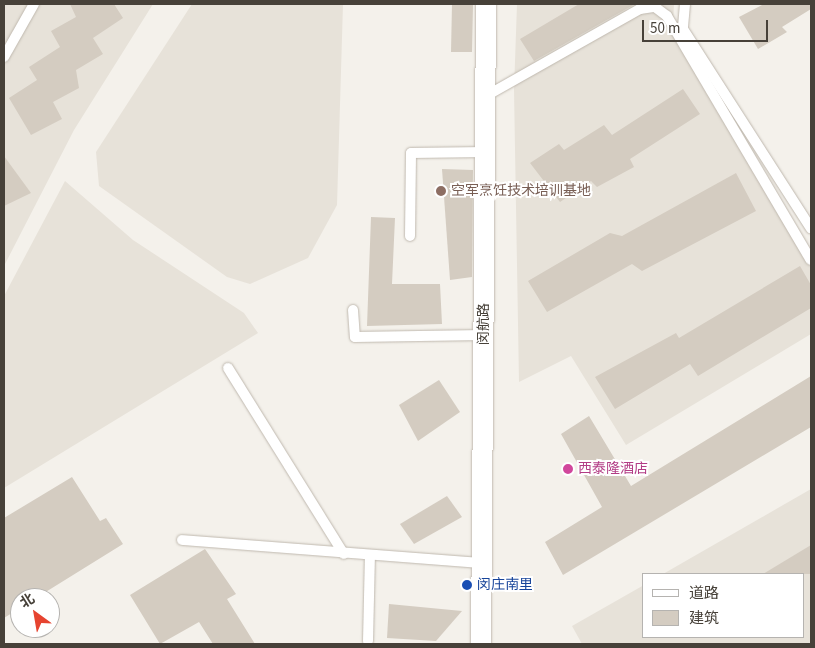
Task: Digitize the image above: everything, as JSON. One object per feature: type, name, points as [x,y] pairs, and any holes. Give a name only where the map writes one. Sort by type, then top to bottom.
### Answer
[{"type":"street","name":"闵航路","points":[[482,644],[486,4]]},
{"type":"lane","points":[[4,57],[34,4]]},
{"type":"lane","points":[[685,4],[683,29],[811,228]]},
{"type":"lane","points":[[486,96],[640,9],[655,7],[667,16],[811,260]]},
{"type":"lane","points":[[410,236],[411,153],[486,152]]},
{"type":"lane","points":[[353,310],[356,337],[484,336]]},
{"type":"lane","points":[[228,368],[344,554]]},
{"type":"lane","points":[[182,540],[370,556],[482,563]]},
{"type":"lane","points":[[368,641],[370,556]]},
{"type":"shaded area","points":[[4,4],[153,4],[74,130],[4,266]]},
{"type":"shaded area","points":[[192,4],[343,4],[337,205],[308,258],[250,284],[227,277],[99,186],[96,152]]},
{"type":"shaded area","points":[[517,4],[674,4],[673,23],[811,251],[811,334],[626,445],[571,356],[519,382],[514,90]]},
{"type":"shaded area","points":[[65,181],[133,240],[244,313],[258,333],[4,488],[4,296]]},
{"type":"shaded area","points":[[811,489],[811,644],[582,644],[572,626],[642,586],[642,638],[805,638],[805,573],[665,573]]},
{"type":"building","points":[[70,4],[114,4],[123,18],[93,38],[103,54],[76,70],[79,88],[53,102],[62,119],[31,135],[9,98],[37,80],[29,67],[60,47],[51,31],[76,17]]},
{"type":"building","points":[[452,4],[473,4],[472,52],[451,52]]},
{"type":"building","points":[[579,4],[635,4],[534,61],[520,39]]},
{"type":"building","points":[[764,4],[811,4],[811,9],[782,27],[787,32],[758,49],[739,17]]},
{"type":"building","points":[[683,89],[700,114],[630,159],[634,167],[597,187],[591,181],[560,202],[530,163],[559,144],[564,150],[604,125],[612,135]]},
{"type":"building","points":[[4,156],[31,193],[4,206]]},
{"type":"building","points":[[442,169],[473,170],[472,277],[450,280]]},
{"type":"building","points":[[736,173],[756,211],[642,271],[632,264],[547,312],[528,281],[610,233],[622,236]]},
{"type":"building","points":[[371,217],[395,218],[392,284],[440,284],[442,324],[367,326]]},
{"type":"building","points":[[800,266],[811,285],[811,308],[698,376],[690,364],[615,409],[595,377],[676,333],[679,338]]},
{"type":"building","points":[[811,376],[811,427],[563,575],[545,542],[602,507],[561,434],[589,416],[631,486]]},
{"type":"building","points":[[439,380],[460,412],[418,441],[399,405]]},
{"type":"building","points":[[72,477],[100,521],[106,518],[123,544],[52,588],[10,588],[10,614],[4,618],[4,518]]},
{"type":"building","points":[[447,496],[462,517],[414,544],[400,524]]},
{"type":"building","points":[[811,545],[811,574],[765,573]]},
{"type":"building","points":[[205,549],[236,594],[227,599],[255,644],[213,644],[199,622],[160,644],[130,595]]},
{"type":"building","points":[[389,604],[462,611],[436,641],[387,638]]},
{"type":"place","name":"空军烹饪技术培训基地","points":[[441,191]]},
{"type":"place","name":"西泰隆酒店","points":[[568,469]]},
{"type":"place","name":"闵庄南里","points":[[467,585]]}]
